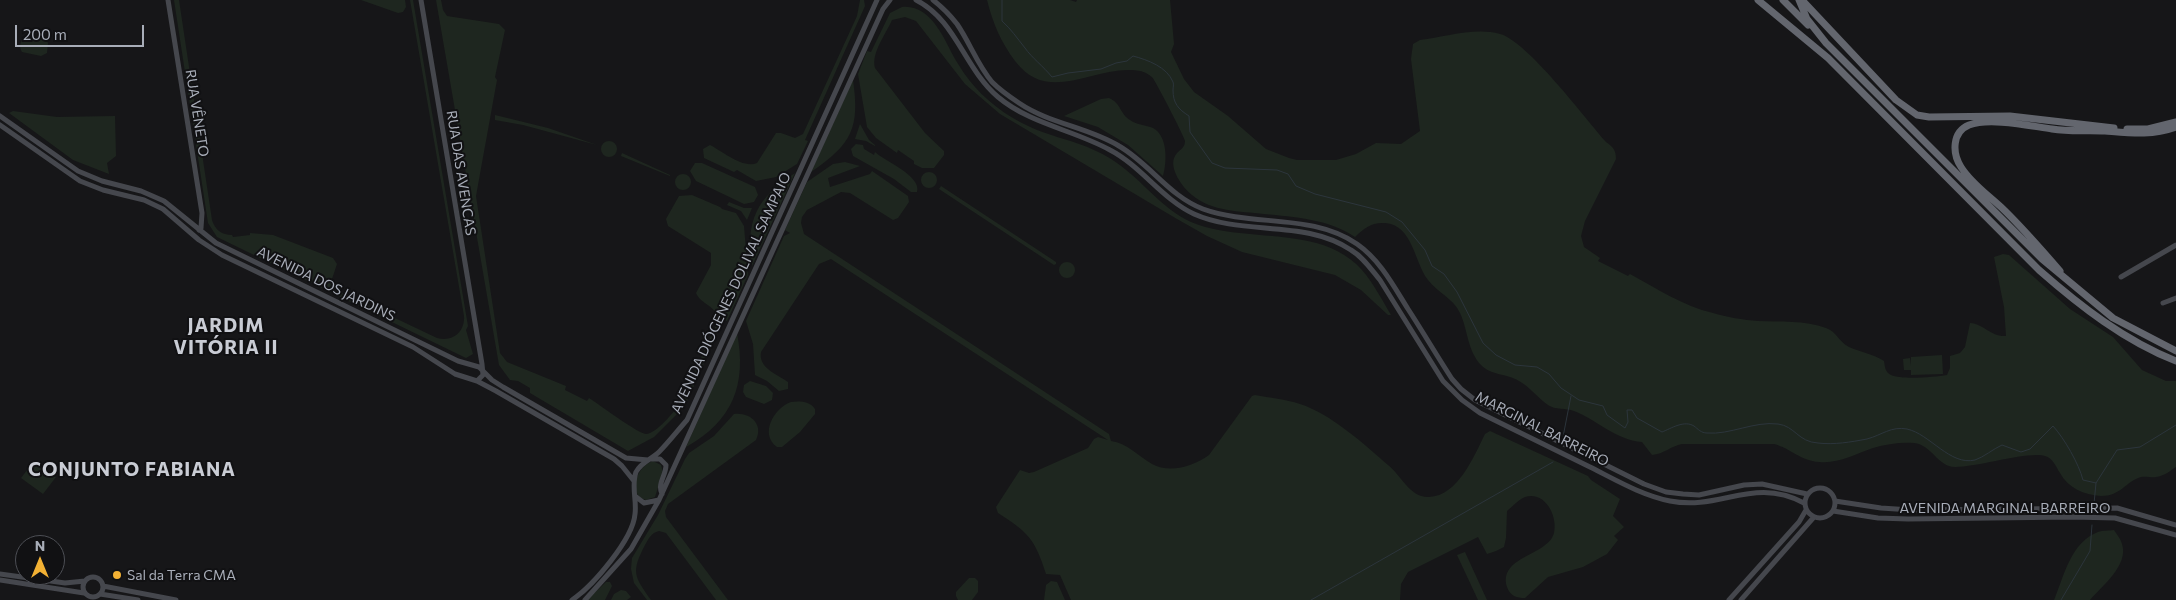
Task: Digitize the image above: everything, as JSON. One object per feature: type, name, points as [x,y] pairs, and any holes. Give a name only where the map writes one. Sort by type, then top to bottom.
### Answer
[{"type":"highway","points":[[1758,0],[1828,58],[2052,282],[2073,300],[2110,325],[2176,361]]},
{"type":"highway","points":[[1783,0],[2042,260],[2075,289],[2113,318],[2176,351]]},
{"type":"highway","points":[[1801,0],[1807,19],[1826,43]]},
{"type":"highway","points":[[1801,0],[1896,100],[1917,114],[1929,118],[2010,116],[2136,129],[2161,127],[2176,122]]},
{"type":"highway","points":[[2075,289],[2035,241],[1961,167],[1955,149],[1956,140],[1960,132],[1964,128],[1979,123],[2023,124],[2072,132],[2140,134],[2176,127]]},
{"type":"street","name":"RUA VÊNETO","points":[[168,0],[202,213],[199,230]]},
{"type":"street","name":"RUA DAS AVENCAS","points":[[421,0],[482,371]]},
{"type":"street","name":"AVENIDA DIÓGENES DOLIVAL SAMPAIO","points":[[634,481],[636,473],[642,464],[658,453],[687,420],[877,0]]},
{"type":"street","name":"AVENIDA DIÓGENES DOLIVAL SAMPAIO","points":[[585,600],[631,549],[661,497],[883,9],[890,0]]},
{"type":"street","name":"MARGINAL BARREIRO","points":[[916,0],[941,18],[974,72],[990,89],[1013,108],[1045,124],[1075,133],[1112,150],[1167,196],[1194,214],[1223,223],[1321,236],[1352,250],[1380,280],[1443,381],[1462,400],[1480,413],[1646,495],[1683,503],[1701,503],[1753,492],[1768,492],[1784,495],[1804,503]]},
{"type":"street","name":"MARGINAL BARREIRO","points":[[933,0],[946,11],[957,25],[974,56],[993,82],[1013,98],[1054,121],[1086,130],[1120,146],[1174,193],[1202,209],[1232,217],[1313,226],[1335,232],[1356,244],[1383,269],[1452,379],[1475,400],[1644,484],[1666,492],[1699,495],[1744,485],[1762,484],[1807,494]]},
{"type":"street","name":"AVENIDA DOS JARDINS","points":[[0,116],[78,171],[102,181],[145,192],[170,204],[216,243],[458,361],[479,367],[503,387],[626,458],[649,460]]},
{"type":"street","name":"AVENIDA DOS JARDINS","points":[[0,126],[64,172],[80,181],[102,190],[144,200],[169,213],[194,236],[222,255],[413,347],[455,374],[477,381],[614,459],[626,469],[634,481]]},
{"type":"street","points":[[144,200],[145,192]]},
{"type":"street","points":[[2121,277],[2176,245]]},
{"type":"street","points":[[2164,303],[2176,298]]},
{"type":"street","points":[[472,366],[476,362],[479,351]]},
{"type":"street","points":[[455,374],[453,366],[458,361]]},
{"type":"street","points":[[477,381],[482,378],[482,371]]},
{"type":"street","points":[[635,495],[644,503],[650,504],[661,497],[660,484],[666,464],[660,459],[649,460]]},
{"type":"street","points":[[572,600],[606,566],[627,538],[634,518],[634,481]]},
{"type":"street","points":[[1821,488],[1830,492],[1835,501],[1833,511],[1824,518],[1814,518],[1806,510],[1804,503],[1807,494],[1811,490],[1821,488]]},
{"type":"street","name":"AVENIDA MARGINAL BARREIRO","points":[[1835,501],[1881,508],[1911,510],[2117,508],[2131,510],[2176,525]]},
{"type":"street","points":[[1729,600],[1799,522],[1806,510]]},
{"type":"street","name":"AVENIDA MARGINAL BARREIRO","points":[[1833,511],[1878,518],[1908,519],[2115,518],[2176,535]]},
{"type":"street","points":[[1741,600],[1814,518]]},
{"type":"street","points":[[0,574],[60,582],[85,581]]},
{"type":"street","points":[[84,593],[85,581],[90,577],[96,577],[101,580],[103,586],[100,594]]},
{"type":"street","points":[[0,580],[84,593],[92,597],[100,594],[138,600]]},
{"type":"street","points":[[103,586],[176,600]]},
{"type":"shaded area","points":[[174,0],[179,0],[213,224],[222,233],[232,235],[233,237],[250,235],[250,233],[273,235],[333,258],[337,264],[331,282],[336,290],[437,338],[443,339],[453,337],[460,331],[464,322],[464,316],[410,0],[413,0],[468,326],[466,330],[473,354],[466,358],[217,237],[208,223]]},
{"type":"shaded area","points":[[361,0],[405,0],[406,7],[403,12],[398,13]]},
{"type":"shaded area","points":[[436,0],[441,0],[443,10],[447,16],[499,24],[505,30],[495,77],[497,80],[476,196],[500,353],[507,362],[566,386],[565,390],[587,401],[589,398],[635,429],[646,434],[650,433],[665,422],[680,403],[718,321],[712,308],[701,300],[696,293],[711,265],[711,253],[668,226],[666,219],[679,196],[692,195],[722,209],[736,213],[744,226],[748,275],[727,321],[723,320],[685,406],[654,437],[628,451],[530,393],[530,388],[518,381],[510,380],[499,365]]},
{"type":"shaded area","points":[[860,0],[864,0],[865,6],[805,140],[808,141],[797,164],[776,177],[756,181],[737,170],[734,172],[704,158],[703,149],[710,145],[739,162],[745,164],[757,163],[776,133],[795,138],[803,134],[857,16]]},
{"type":"shaded area","points":[[987,0],[1070,0],[1076,2],[1077,0],[1170,0],[1174,44],[1171,52],[1184,79],[1194,92],[1228,116],[1266,149],[1297,160],[1336,160],[1356,154],[1376,143],[1401,144],[1420,131],[1411,59],[1413,44],[1420,40],[1460,33],[1490,32],[1500,34],[1525,50],[1540,65],[1615,151],[1616,159],[1585,221],[1581,236],[1584,247],[1600,258],[1598,261],[1628,276],[1630,274],[1670,296],[1702,310],[1741,319],[1818,325],[1833,332],[1849,347],[1884,361],[1886,371],[1889,374],[1896,377],[1919,378],[1947,375],[1950,368],[1950,356],[1960,353],[1965,347],[1970,323],[1996,335],[2006,336],[2004,307],[1994,257],[2003,254],[2009,255],[2070,309],[2113,337],[2142,370],[2166,381],[2176,381],[2176,467],[2159,476],[2141,477],[2113,494],[2101,496],[2089,494],[2072,487],[2063,478],[2052,461],[2045,456],[2015,457],[1977,465],[1955,467],[1944,464],[1926,448],[1914,443],[1883,445],[1833,462],[1813,461],[1774,444],[1682,444],[1652,455],[1642,442],[1615,434],[1574,411],[1551,407],[1519,381],[1485,369],[1473,353],[1463,320],[1457,308],[1428,280],[1407,237],[1402,230],[1394,225],[1380,223],[1372,225],[1365,228],[1355,237],[1334,226],[1323,223],[1299,218],[1226,210],[1200,201],[1185,188],[1175,172],[1173,161],[1176,154],[1184,146],[1185,141],[1152,77],[1142,71],[1128,70],[1113,71],[1068,81],[1040,80],[1027,73],[1010,54],[998,32]]},
{"type":"shaded area","points":[[902,7],[921,11],[929,17],[972,84],[988,100],[1011,117],[1037,130],[1097,151],[1117,163],[1161,202],[1191,222],[1220,230],[1295,239],[1338,251],[1351,259],[1362,270],[1391,315],[1388,315],[1361,290],[1335,275],[1242,252],[1207,236],[1000,114],[965,84],[916,21],[905,17],[892,20],[877,50],[874,62],[875,68],[925,133],[944,151],[944,155],[934,168],[922,168],[914,164],[914,161],[898,150],[897,153],[876,138],[867,127],[858,74],[867,51],[871,52],[890,13]]},
{"type":"shaded area","points":[[26,35],[46,39],[48,43],[47,53],[41,56],[22,52],[20,47]]},
{"type":"shaded area","points":[[853,80],[855,111],[854,123],[850,134],[836,153],[811,172]]},
{"type":"shaded area","points":[[1109,98],[1116,103],[1127,118],[1153,128],[1158,132],[1164,143],[1166,157],[1163,176],[1128,145],[1098,127],[1064,116],[1101,99]]},
{"type":"shaded area","points":[[13,111],[57,117],[115,116],[116,156],[107,163],[109,174],[73,160],[9,113]]},
{"type":"shaded area","points":[[495,115],[548,128],[597,145],[523,125],[495,120]]},
{"type":"shaded area","points":[[860,124],[869,140],[875,146],[866,141],[855,139]]},
{"type":"shaded area","points":[[609,141],[615,143],[617,149],[615,155],[609,157],[603,155],[601,149],[603,143]]},
{"type":"shaded area","points":[[856,144],[863,145],[864,149],[874,155],[875,152],[909,175],[917,186],[917,192],[911,192],[894,179],[853,156],[851,149]]},
{"type":"shaded area","points":[[622,153],[670,175],[670,176],[621,156]]},
{"type":"shaded area","points":[[845,162],[860,166],[828,178],[830,187],[870,174],[872,171],[908,196],[909,202],[898,218],[893,220],[850,193],[841,192],[807,210],[802,217],[801,223],[804,234],[1109,434],[1111,441],[1127,447],[1152,464],[1166,468],[1182,467],[1209,455],[1252,396],[1255,395],[1294,402],[1312,409],[1335,422],[1393,469],[1416,494],[1429,497],[1439,495],[1457,482],[1470,463],[1485,434],[1490,431],[1588,476],[1620,499],[1613,516],[1624,527],[1614,536],[1618,540],[1607,554],[1583,567],[1548,577],[1525,598],[1514,596],[1507,587],[1506,577],[1510,569],[1516,562],[1543,547],[1550,541],[1554,533],[1554,519],[1549,506],[1539,498],[1532,496],[1522,498],[1507,511],[1504,547],[1487,554],[1478,537],[1408,572],[1401,584],[1400,600],[1071,600],[1060,575],[1046,574],[1034,544],[1023,531],[998,513],[996,507],[1020,470],[1029,473],[1034,472],[1088,448],[1094,439],[1098,437],[1108,440],[831,259],[819,264],[761,352],[762,362],[788,382],[788,389],[779,391],[767,381],[755,375],[753,344],[746,321],[784,236],[790,233],[785,230],[807,182],[833,164]]},
{"type":"shaded area","points":[[695,163],[702,163],[755,187],[758,195],[754,202],[744,204],[696,181],[690,171]]},
{"type":"shaded area","points":[[929,172],[935,174],[937,180],[935,186],[929,188],[923,186],[921,180],[923,174]]},
{"type":"shaded area","points":[[795,173],[752,266],[750,236],[757,212],[771,192]]},
{"type":"shaded area","points":[[680,174],[686,174],[691,179],[689,188],[680,190],[675,185],[675,179]]},
{"type":"shaded area","points":[[941,186],[1056,262],[1056,264],[1054,265],[939,189]]},
{"type":"shaded area","points":[[729,202],[744,208],[752,208],[747,220],[741,211],[727,205]]},
{"type":"shaded area","points":[[1064,262],[1070,262],[1075,267],[1073,276],[1064,278],[1059,273],[1059,267]]},
{"type":"shaded area","points":[[737,333],[740,369],[738,385],[733,399],[715,425],[702,437],[686,447]]},
{"type":"shaded area","points":[[1942,355],[1943,374],[1911,375],[1911,370],[1904,370],[1903,359],[1910,358],[1911,366],[1911,357]]},
{"type":"shaded area","points":[[750,381],[766,386],[773,393],[772,400],[764,404],[746,397],[743,392],[744,385]]},
{"type":"shaded area","points":[[791,402],[810,404],[815,409],[815,414],[800,432],[782,447],[777,447],[769,435],[771,422],[779,410]]},
{"type":"shaded area","points":[[734,414],[745,415],[754,420],[758,429],[756,440],[668,504],[665,511],[666,517],[728,600],[716,600],[666,533],[659,531],[652,534],[648,540],[636,568],[638,579],[651,600],[647,600],[634,583],[631,569],[632,558],[658,515],[689,453],[714,436]]},
{"type":"shaded area","points":[[34,461],[56,477],[43,494],[21,478]]},
{"type":"shaded area","points":[[653,461],[661,465],[663,472],[655,497],[646,500],[636,492],[636,480],[642,468]]},
{"type":"shaded area","points":[[2114,530],[2121,542],[2122,560],[2107,582],[2090,600],[2054,600],[2065,571],[2081,543],[2098,532]]},
{"type":"shaded area","points":[[1465,552],[1487,600],[1478,600],[1457,555]]},
{"type":"shaded area","points":[[969,578],[975,578],[978,581],[978,592],[972,600],[958,600],[956,592]]},
{"type":"shaded area","points":[[1051,581],[1057,582],[1065,600],[1044,600],[1046,585]]},
{"type":"shaded area","points":[[606,582],[610,582],[612,586],[605,600],[587,600]]},
{"type":"shaded area","points":[[621,590],[626,591],[631,597],[627,600],[611,600],[614,594]]},
{"type":"waterway","points":[[1002,0],[1002,21],[1052,77],[1101,69],[1127,61],[1133,56],[1151,62],[1162,68],[1170,77],[1173,83],[1175,102],[1189,116],[1190,132],[1212,163],[1225,168],[1277,170],[1288,174],[1296,186],[1315,194],[1386,212],[1402,222],[1425,250],[1432,266],[1444,274],[1457,292],[1483,343],[1496,355],[1515,365],[1537,367],[1549,374],[1561,388],[1579,400],[1603,406],[1607,415],[1625,428],[1628,422],[1627,410],[1632,410],[1637,418],[1662,432],[1678,425],[1686,424],[1690,424],[1700,431],[1707,433],[1724,432],[1760,424],[1778,424],[1784,425],[1806,440],[1824,444],[1867,439],[1901,428],[1916,432],[1949,454],[1966,461],[1978,459],[2002,445],[2021,452],[2030,449],[2053,426],[2071,451],[2083,480],[2096,483],[2117,450],[2140,447],[2176,425]]},
{"type":"waterway","points":[[1563,437],[1571,396]]},
{"type":"waterway","points":[[1311,600],[1553,462]]},
{"type":"waterway","points":[[2094,504],[2096,483]]},
{"type":"waterway","points":[[2061,600],[2090,551],[2092,525]]},
{"type":"place","name":"Sal da Terra CMA","points":[[117,575]]},
{"type":"district","name":"JARDIM VITÓRIA II","points":[[226,337]]},
{"type":"district","name":"CONJUNTO FABIANA","points":[[132,470]]}]
